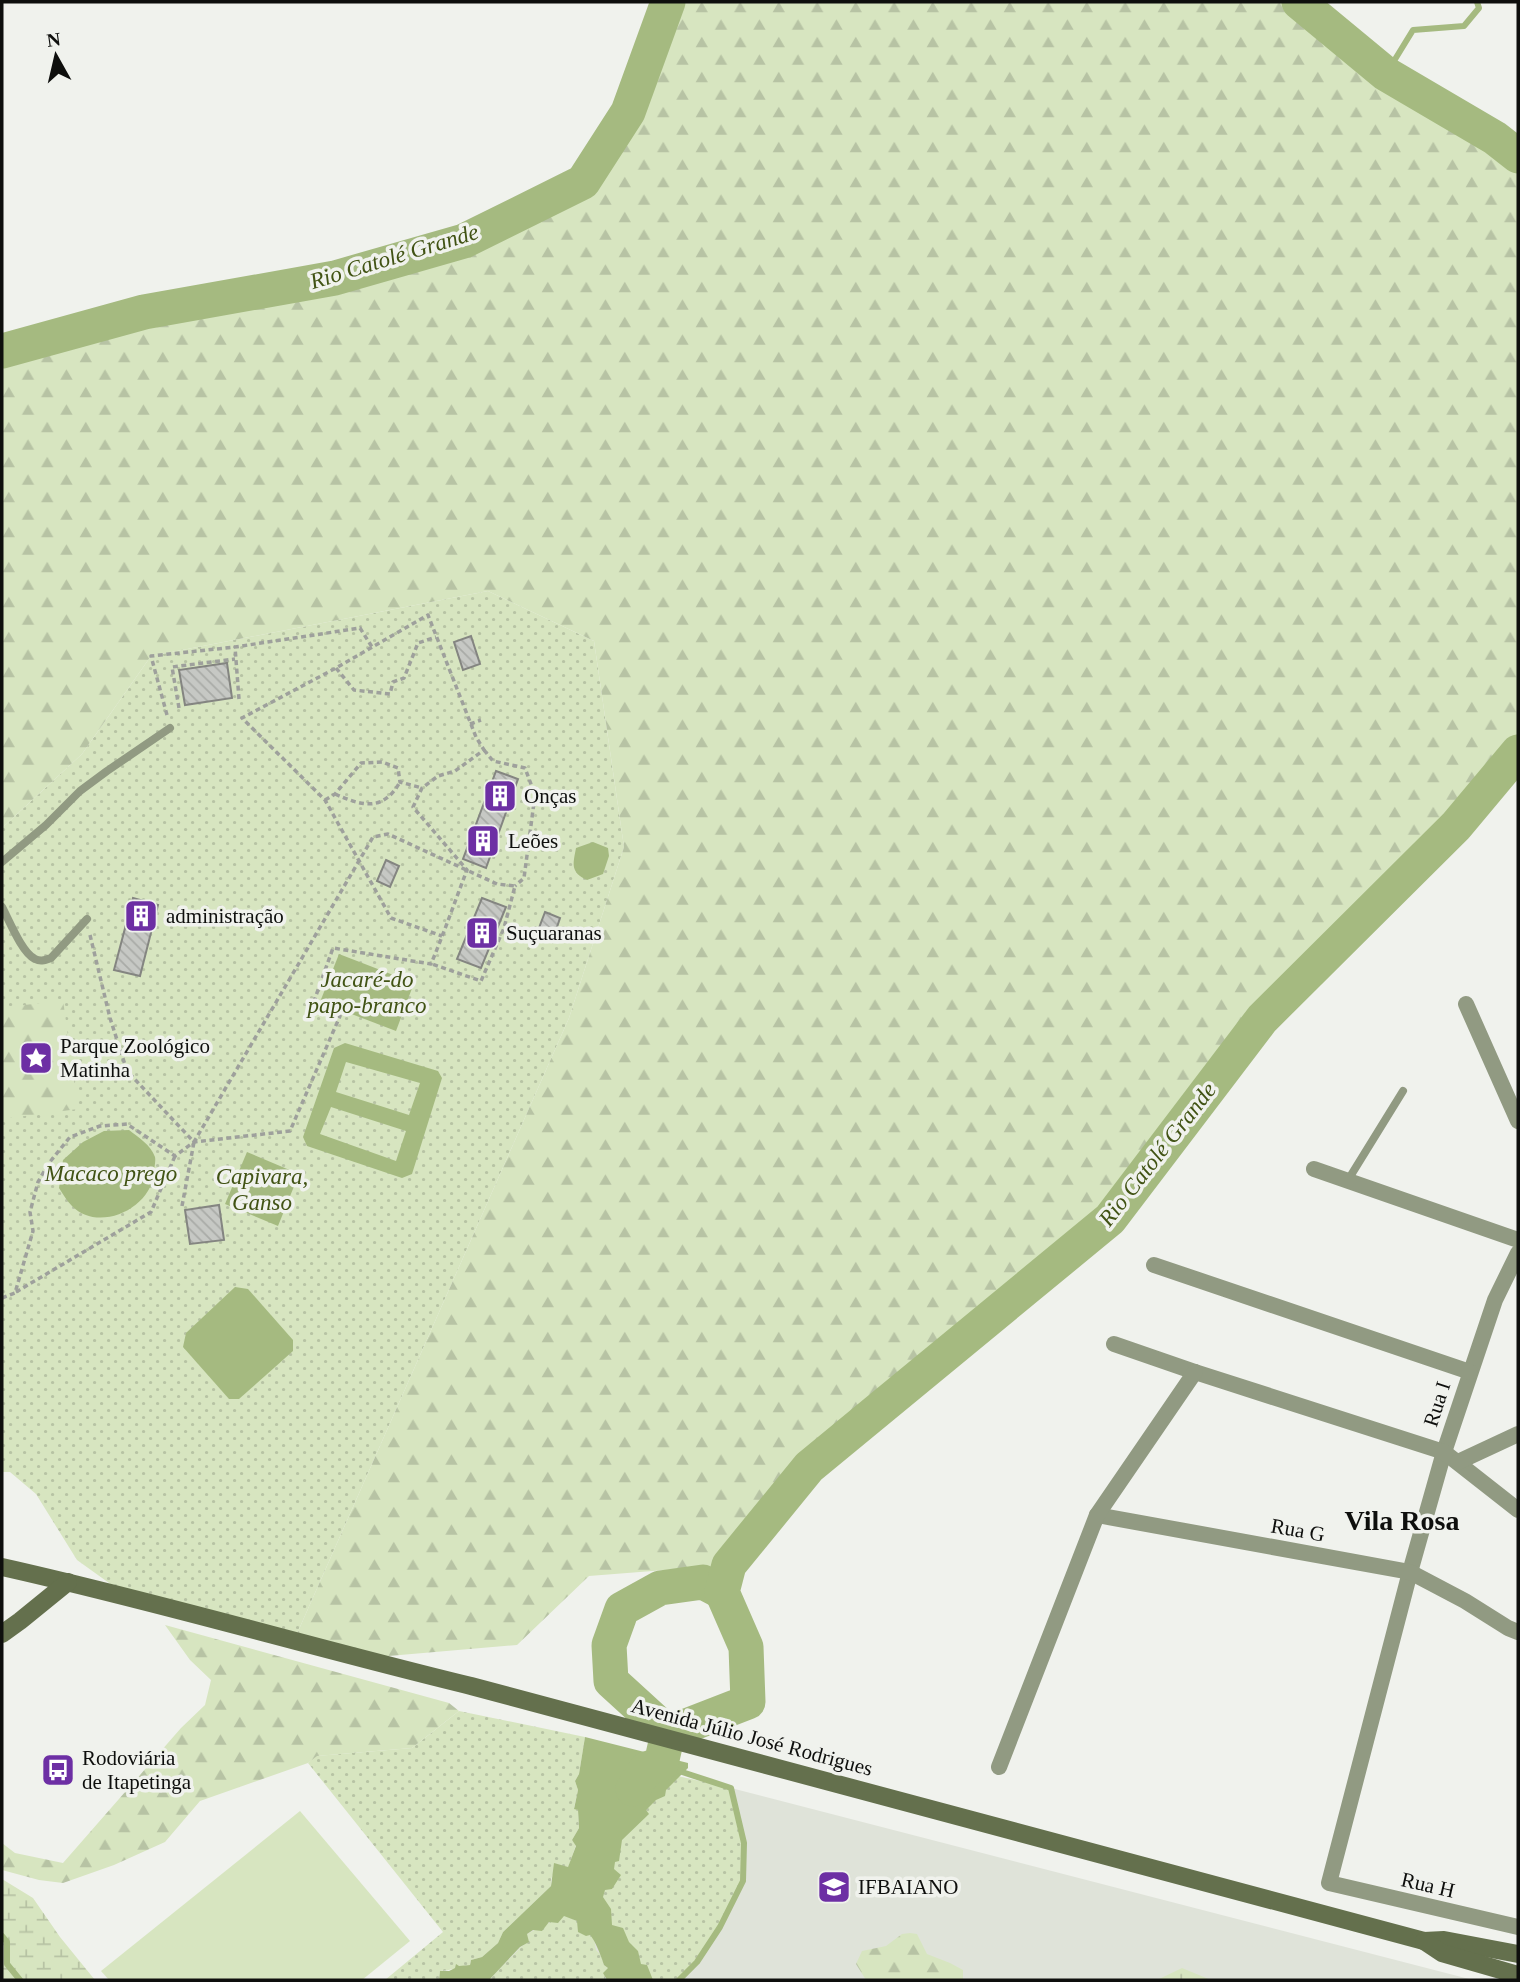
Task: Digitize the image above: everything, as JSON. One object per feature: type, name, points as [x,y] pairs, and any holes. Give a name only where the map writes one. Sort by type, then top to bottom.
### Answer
[{"type":"main road","name":"Avenida Júlio José Rodrigues","points":[[2,1567],[526,1700],[1424,1941],[1444,1940],[1518,1954]]},
{"type":"main road","points":[[2,1634],[68,1582]]},
{"type":"main road","name":"Avenida Júlio José Rodrigues","points":[[1424,1941],[1442,1953],[1518,1975]]},
{"type":"street","points":[[1466,1004],[1518,1121]]},
{"type":"street","points":[[1314,1169],[1518,1240]]},
{"type":"street","name":"Rua I","points":[[1329,1883],[1444,1452],[1495,1300],[1518,1253]]},
{"type":"street","points":[[1154,1265],[1470,1372]]},
{"type":"street","points":[[1114,1343],[1195,1373],[1444,1452],[1518,1510]]},
{"type":"street","points":[[999,1767],[1097,1515],[1195,1373]]},
{"type":"street","points":[[1458,1462],[1518,1434]]},
{"type":"street","name":"Rua G","points":[[1097,1515],[1410,1572],[1518,1632]]},
{"type":"street","name":"Rua H","points":[[1329,1883],[1518,1927]]},
{"type":"lane","points":[[2,862],[46,825],[80,791],[170,724]]},
{"type":"lane","points":[[2,906],[26,951],[36,960],[51,958],[87,919]]},
{"type":"lane","points":[[1348,1180],[1403,1091]]},
{"type":"path","points":[[2,1298],[15,1293],[151,1212],[175,1156],[194,1142],[290,1131],[340,1016],[313,1004],[333,948],[431,964],[481,981],[503,928],[515,886],[524,878],[535,794],[525,768],[493,761],[476,737],[428,615],[242,718],[325,800],[391,918],[442,936]]},
{"type":"path","points":[[170,724],[150,656],[234,648],[360,628],[372,648]]},
{"type":"path","points":[[336,668],[354,690],[390,694],[393,682],[404,678],[418,643],[437,637]]},
{"type":"path","points":[[234,648],[239,699]]},
{"type":"path","points":[[179,708],[172,667],[236,659]]},
{"type":"path","points":[[470,724],[481,720]]},
{"type":"path","points":[[467,870],[413,807],[422,788],[438,776],[456,771],[484,750]]},
{"type":"path","points":[[325,800],[335,794],[361,763],[382,762],[398,768],[400,782],[393,794],[379,802],[359,805],[335,794]]},
{"type":"path","points":[[400,782],[422,788]]},
{"type":"path","points":[[182,1206],[194,1142],[373,837],[388,834],[497,884],[515,886]]},
{"type":"path","points":[[431,964],[467,870]]},
{"type":"path","points":[[87,919],[110,1018],[127,1071],[194,1142]]},
{"type":"path","points":[[15,1293],[33,1231],[30,1212],[38,1182],[70,1137],[100,1126],[127,1125],[175,1156]]},
{"type":"shaded area","name":"IFBAIANO","points":[[646,1769],[731,1788],[1473,1980],[482,1980]]},
{"type":"green space","points":[[668,2],[1299,2],[1386,74],[1495,138],[1518,156],[1518,752],[1456,826],[1262,1019],[1110,1219],[809,1466],[729,1565],[589,1576],[517,1645],[377,1657],[296,1636],[569,1018],[624,847],[594,641],[488,591],[151,656],[82,754],[2,828],[2,351],[144,312],[335,278],[464,241],[582,182],[628,112]]},
{"type":"green space","points":[[488,591],[594,641],[624,847],[569,1018],[296,1636],[123,1593],[77,1560],[36,1494],[10,1472],[2,1472],[2,828],[82,754],[151,656]]},
{"type":"green space","name":"Parque Zoológico Matinha","points":[[63,1000],[78,1109],[2,1119],[2,1008]]},
{"type":"green space","points":[[165,1625],[449,1703],[459,1711],[412,1748],[317,1756],[308,1763],[200,1801],[165,1842],[114,1865],[63,1883],[2,1870],[2,1843],[15,1853],[63,1863],[181,1728],[205,1705],[211,1680],[190,1660]]},
{"type":"green space","points":[[459,1711],[585,1737],[579,1774],[575,1781],[578,1790],[574,1808],[578,1810],[579,1828],[572,1840],[576,1845],[568,1868],[555,1873],[551,1886],[503,1932],[498,1943],[482,1957],[471,1960],[470,1965],[440,1971],[439,1980],[385,1980],[443,1932],[308,1763],[316,1756],[412,1748]]},
{"type":"green space","points":[[668,1774],[731,1788],[743,1839],[743,1881],[720,1927],[697,1962],[679,1980],[629,1980],[599,1903],[596,1847]]},
{"type":"green space","points":[[300,1811],[410,1941],[362,1980],[109,1980],[101,1971]]},
{"type":"green space","points":[[2,1879],[33,1898],[95,1980],[2,1980]]},
{"type":"green space","points":[[564,1915],[577,1921],[594,1939],[596,1950],[608,1968],[605,1978],[607,1980],[489,1980],[528,1942],[527,1934]]},
{"type":"green space","points":[[902,1934],[917,1934],[927,1954],[963,1970],[963,1980],[866,1980],[856,1964],[862,1951],[886,1946]]},
{"type":"green space","points":[[1182,1968],[1211,1980],[1157,1980]]},
{"type":"water","points":[[593,842],[608,848],[609,856],[603,874],[587,880],[575,871],[574,859],[576,848]]},
{"type":"water","name":"Jacaré-do papo-branco","points":[[339,954],[414,983],[396,1031],[320,1002]]},
{"type":"water","points":[[345,1043],[438,1071],[442,1078],[412,1174],[402,1178],[307,1146],[303,1137],[334,1048]],"holes":[[[346,1062],[420,1083],[409,1115],[336,1092]],[[331,1107],[406,1131],[396,1161],[320,1134]]]},
{"type":"water","name":"Macaco prego","points":[[129,1130],[147,1145],[155,1157],[151,1186],[144,1197],[122,1213],[109,1217],[83,1214],[70,1204],[59,1188],[63,1160],[83,1142],[104,1131]]},
{"type":"water","name":"Capivara, Ganso","points":[[247,1152],[299,1174],[278,1226],[225,1204]]},
{"type":"water","points":[[235,1287],[248,1289],[293,1340],[293,1351],[239,1399],[229,1399],[183,1347],[186,1333]]},
{"type":"water","points":[[585,1737],[688,1763],[688,1768],[666,1790],[665,1796],[656,1800],[646,1810],[649,1814],[622,1840],[619,1861],[615,1862],[614,1869],[621,1875],[612,1889],[605,1890],[603,1897],[611,1909],[612,1925],[623,1928],[629,1942],[638,1951],[641,1964],[647,1965],[653,1980],[607,1980],[603,1973],[608,1968],[604,1965],[592,1937],[578,1932],[577,1921],[564,1916],[558,1923],[549,1922],[542,1931],[533,1930],[527,1934],[529,1942],[520,1947],[489,1980],[439,1980],[440,1971],[449,1971],[455,1968],[456,1964],[470,1965],[471,1960],[482,1957],[498,1943],[503,1932],[551,1886],[554,1863],[568,1867],[576,1846],[572,1840],[579,1828],[578,1810],[574,1809],[578,1790],[575,1781],[579,1774]]},
{"type":"building","points":[[471,636],[480,664],[463,670],[454,642]]},
{"type":"building","points":[[227,663],[232,698],[185,705],[179,670]]},
{"type":"building","points":[[496,771],[518,779],[486,868],[463,859]]},
{"type":"building","points":[[386,860],[399,866],[390,887],[377,881]]},
{"type":"building","points":[[133,898],[158,905],[140,976],[114,970]]},
{"type":"building","name":"Suçuaranas","points":[[482,898],[506,907],[481,968],[457,959]]},
{"type":"building","points":[[545,912],[560,918],[552,942],[536,936]]},
{"type":"building","points":[[219,1205],[224,1240],[190,1244],[185,1210]]},
{"type":"waterway","name":"Rio Catolé Grande","points":[[2,351],[144,312],[335,278],[464,241],[583,182],[628,112],[668,2]]},
{"type":"waterway","name":"Rio Catolé Grande","points":[[1299,2],[1386,74],[1495,138],[1518,156]]},
{"type":"waterway","points":[[1386,74],[1413,30],[1464,26],[1479,8],[1477,2]]},
{"type":"waterway","name":"Rio Catolé Grande","points":[[633,1789],[646,1769],[661,1764],[668,1733],[748,1702],[746,1647],[722,1592],[729,1565],[809,1467],[1110,1219],[1262,1019],[1456,826],[1518,752]]},
{"type":"waterway","name":"Rio Catolé Grande","points":[[668,1733],[611,1681],[609,1645],[622,1609],[660,1588],[703,1582],[722,1592]]},
{"type":"waterway","points":[[676,1770],[731,1788],[744,1843],[743,1881],[720,1927],[697,1962],[679,1980]]},
{"type":"waterway","points":[[2,1936],[7,1942],[7,1964],[20,1980]]},
{"type":"place","name":"Onças","points":[[500,796]]},
{"type":"place","name":"Leões","points":[[483,841]]},
{"type":"place","name":"administração","points":[[141,916]]},
{"type":"place","name":"Suçuaranas","points":[[482,933]]},
{"type":"place","name":"Parque Zoológico Matinha","points":[[36,1058]]},
{"type":"place","name":"Rodoviária de Itapetinga","points":[[58,1770]]},
{"type":"place","name":"IFBAIANO","points":[[834,1887]]},
{"type":"district","name":"Vila Rosa","points":[[1402,1520]]}]
